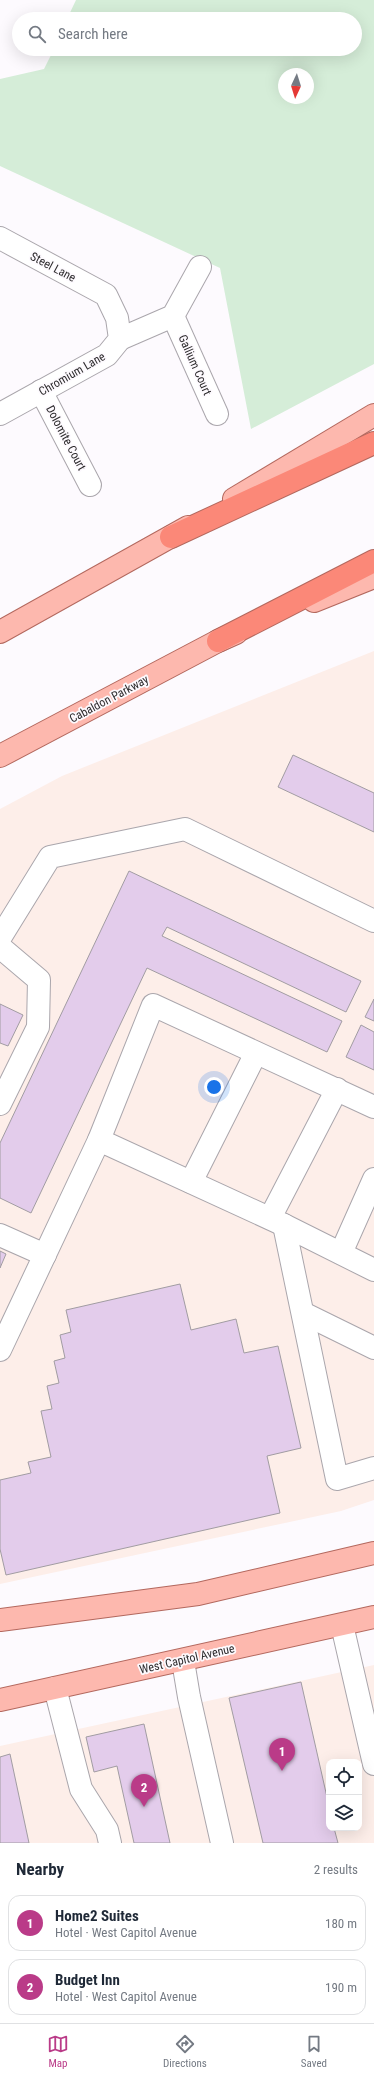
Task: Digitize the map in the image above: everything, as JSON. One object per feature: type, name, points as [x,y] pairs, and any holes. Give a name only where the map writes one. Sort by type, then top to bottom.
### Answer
[{"type":"highway","points":[[170,537],[374,443]]},
{"type":"highway","points":[[218,641],[374,561]]},
{"type":"main road","points":[[0,632],[170,537],[374,415]]},
{"type":"main road","name":"Cabaldon Parkway","points":[[0,756],[218,641],[374,577]]},
{"type":"main road","points":[[0,1620],[198,1594],[374,1553]]},
{"type":"main road","name":"West Capitol Avenue","points":[[0,1700],[184,1661],[374,1618]]},
{"type":"street","name":"Steel Lane","points":[[0,238],[106,295],[118,318],[120,339]]},
{"type":"street","points":[[120,339],[173,316],[200,267]]},
{"type":"street","name":"Gallium Court","points":[[173,316],[217,414]]},
{"type":"street","name":"Chromium Lane","points":[[0,414],[107,355],[120,339]]},
{"type":"street","name":"Dolomite Court","points":[[41,392],[90,485]]},
{"type":"street","points":[[0,938],[50,857],[185,830],[374,921]]},
{"type":"street","points":[[0,948],[39,980],[38,1027],[0,1104]]},
{"type":"street","points":[[0,1350],[99,1140],[153,1005],[374,1107]]},
{"type":"street","points":[[192,1182],[256,1053]]},
{"type":"street","points":[[337,1090],[277,1221],[303,1313],[337,1479],[374,1468]]},
{"type":"street","points":[[99,1140],[277,1221],[374,1270]]},
{"type":"street","points":[[341,1253],[374,1179]]},
{"type":"street","points":[[0,1235],[45,1255]]},
{"type":"street","points":[[303,1313],[374,1348]]},
{"type":"street","points":[[342,1625],[374,1764]]},
{"type":"street","points":[[184,1661],[189,1697],[222,1843]]},
{"type":"street","points":[[55,1688],[81,1789],[107,1830],[110,1843]]},
{"type":"shaded area","points":[[374,651],[374,1500],[341,1511],[0,1584],[0,809],[62,776]]},
{"type":"shaded area","points":[[374,1665],[374,1843],[0,1843],[0,1746]]},
{"type":"green space","points":[[76,0],[374,0],[374,364],[251,429],[220,268],[0,166],[0,79],[44,69],[50,56],[362,56],[362,12],[70,12]]},
{"type":"building","points":[[293,755],[374,793],[374,832],[278,787]]},
{"type":"building","points":[[129,871],[361,981],[346,1012],[167,927],[162,936],[342,1021],[327,1052],[147,968],[31,1213],[0,1198],[0,1143]]},
{"type":"building","points":[[374,999],[374,1021],[365,1017]]},
{"type":"building","points":[[0,1004],[23,1015],[8,1046],[0,1043]]},
{"type":"building","points":[[361,1025],[374,1032],[374,1070],[346,1057]]},
{"type":"building","points":[[0,1251],[6,1254],[0,1268]]},
{"type":"building","points":[[180,1284],[191,1330],[236,1319],[244,1353],[278,1346],[301,1448],[267,1456],[280,1513],[6,1575],[0,1549],[0,1480],[31,1473],[28,1462],[51,1457],[41,1411],[52,1409],[47,1386],[59,1383],[54,1361],[65,1358],[60,1335],[71,1332],[66,1310]]},
{"type":"building","points":[[301,1682],[326,1793],[326,1831],[335,1831],[338,1843],[263,1843],[229,1698]]},
{"type":"building","points":[[144,1724],[170,1843],[134,1843],[117,1766],[94,1772],[86,1737]]},
{"type":"building","points":[[10,1754],[29,1843],[0,1843],[0,1757]]},
{"type":"place","name":"Home2 Suites","points":[[282,1771]]},
{"type":"place","name":"Budget Inn","points":[[144,1807]]}]
